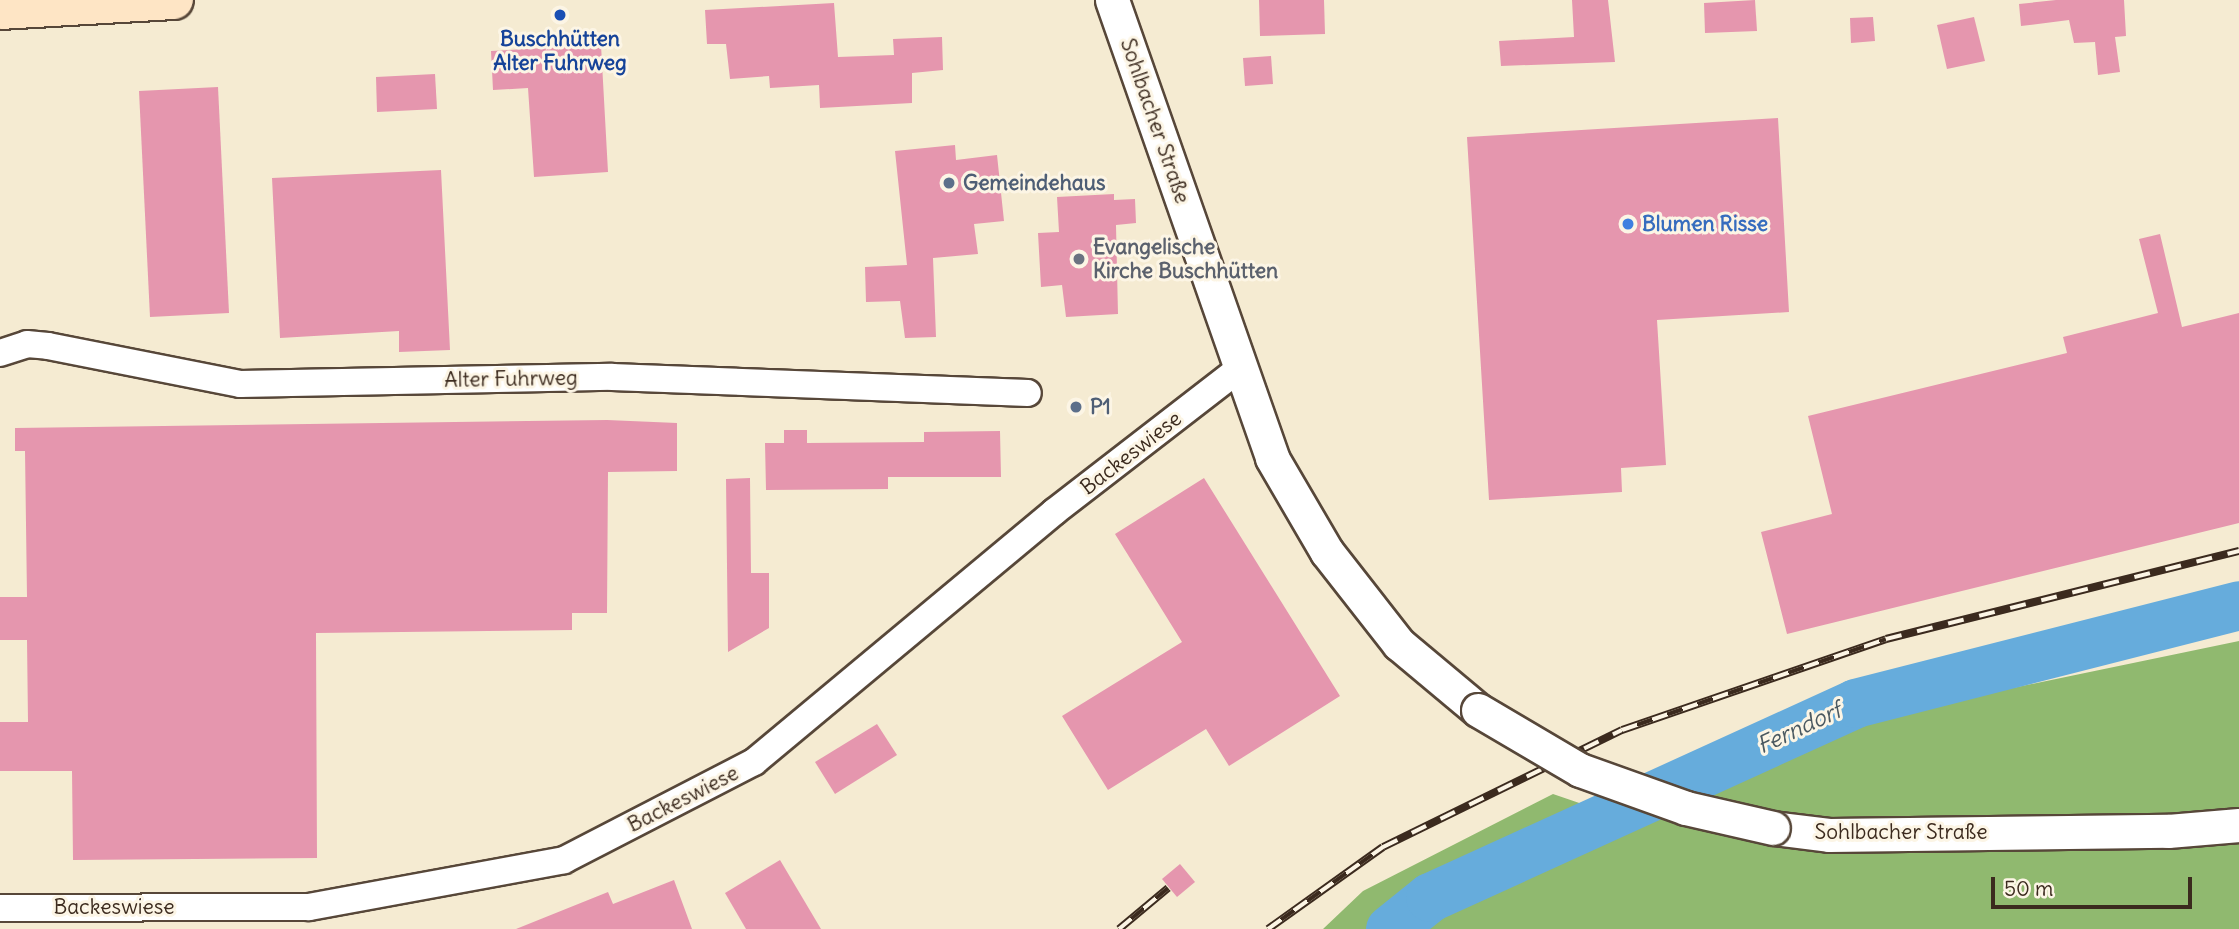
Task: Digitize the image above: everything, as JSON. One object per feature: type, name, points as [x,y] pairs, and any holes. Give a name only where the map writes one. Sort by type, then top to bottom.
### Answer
[{"type":"main road","points":[[0,10],[174,0]]},
{"type":"street","name":"Sohlbacher Straße","points":[[1112,0],[1238,370],[1272,458],[1327,552],[1399,645],[1478,710],[1580,770],[1686,808],[1773,828],[1829,835],[2168,831],[2239,825]]},
{"type":"street","name":"Alter Fuhrweg","points":[[0,354],[27,344],[48,345],[240,384],[612,377],[1028,393]]},
{"type":"street","name":"Backeswiese","points":[[0,908],[309,907],[564,860],[754,762],[1054,512],[1238,370]]},
{"type":"green space","points":[[2239,641],[2239,929],[1323,929],[1363,891],[1553,794],[1626,819],[1868,718]]},
{"type":"building","points":[[1259,0],[1324,0],[1325,34],[1260,36]]},
{"type":"building","points":[[1572,0],[1608,0],[1615,62],[1501,66],[1499,41],[1574,37]]},
{"type":"building","points":[[1755,0],[1757,31],[1705,33],[1704,3]]},
{"type":"building","points":[[2056,0],[2124,0],[2126,36],[2115,37],[2120,72],[2098,75],[2095,42],[2074,43],[2069,20],[2021,26],[2019,4]]},
{"type":"building","points":[[834,3],[838,57],[894,55],[893,39],[942,37],[943,70],[912,73],[912,103],[820,108],[819,85],[770,88],[769,76],[730,79],[726,44],[707,44],[705,10]]},
{"type":"building","points":[[1873,17],[1875,41],[1851,43],[1850,18]]},
{"type":"building","points":[[1974,17],[1985,61],[1947,69],[1937,25]]},
{"type":"building","points":[[601,45],[608,172],[534,177],[528,88],[493,90],[491,51]]},
{"type":"building","points":[[1271,56],[1273,84],[1245,86],[1243,58]]},
{"type":"building","points":[[435,74],[437,109],[377,112],[376,77]]},
{"type":"building","points":[[218,87],[229,313],[150,317],[139,91]]},
{"type":"building","name":"Blumen Risse","points":[[1778,118],[1789,312],[1657,320],[1666,465],[1621,468],[1622,492],[1489,500],[1467,137]]},
{"type":"building","name":"Gemeindehaus","points":[[955,145],[956,160],[997,155],[1004,221],[974,224],[978,254],[933,258],[936,337],[905,338],[900,301],[866,302],[865,267],[907,265],[895,151]]},
{"type":"building","points":[[441,170],[450,350],[399,352],[399,331],[280,338],[272,178]]},
{"type":"building","name":"Evangelische Kirche Buschhütten","points":[[1114,194],[1114,200],[1135,199],[1136,223],[1116,225],[1118,314],[1066,317],[1062,285],[1041,287],[1038,233],[1059,232],[1057,197]]},
{"type":"building","points":[[2160,234],[2182,327],[2239,313],[2239,523],[1787,634],[1761,532],[1832,514],[1808,416],[2067,353],[2063,337],[2158,313],[2139,239]]},
{"type":"building","points":[[607,420],[677,423],[677,471],[608,472],[607,613],[572,613],[572,630],[316,633],[317,858],[73,860],[72,771],[0,771],[0,722],[28,722],[27,640],[0,640],[0,597],[27,597],[25,451],[15,451],[15,428]]},
{"type":"building","points":[[784,430],[807,430],[807,443],[924,442],[924,432],[1000,431],[1001,477],[888,477],[888,489],[766,490],[765,443],[784,443]]},
{"type":"building","points":[[750,478],[751,573],[769,573],[769,628],[728,652],[726,479]]},
{"type":"building","points":[[1204,478],[1340,696],[1229,766],[1206,729],[1108,790],[1062,716],[1182,642],[1115,534]]},
{"type":"building","points":[[877,724],[897,755],[835,794],[815,762]]},
{"type":"building","points":[[780,860],[821,929],[746,929],[725,893]]},
{"type":"building","points":[[1180,864],[1195,882],[1177,897],[1162,879]]},
{"type":"building","points":[[674,880],[692,929],[516,929],[608,892],[613,904]]},
{"type":"waterway","name":"Ferndorf","points":[[1390,929],[1430,897],[1855,703],[2239,605]]},
{"type":"railway","points":[[1268,929],[1383,847],[1622,730],[1886,639],[2239,551]]},
{"type":"railway","points":[[1119,929],[1168,888]]},
{"type":"place","name":"Buschhütten Alter Fuhrweg","points":[[560,15]]},
{"type":"place","name":"Gemeindehaus","points":[[949,183]]},
{"type":"place","name":"Blumen Risse","points":[[1628,224]]},
{"type":"place","name":"Evangelische Kirche Buschhütten","points":[[1079,259]]},
{"type":"place","name":"P1","points":[[1076,407]]}]
